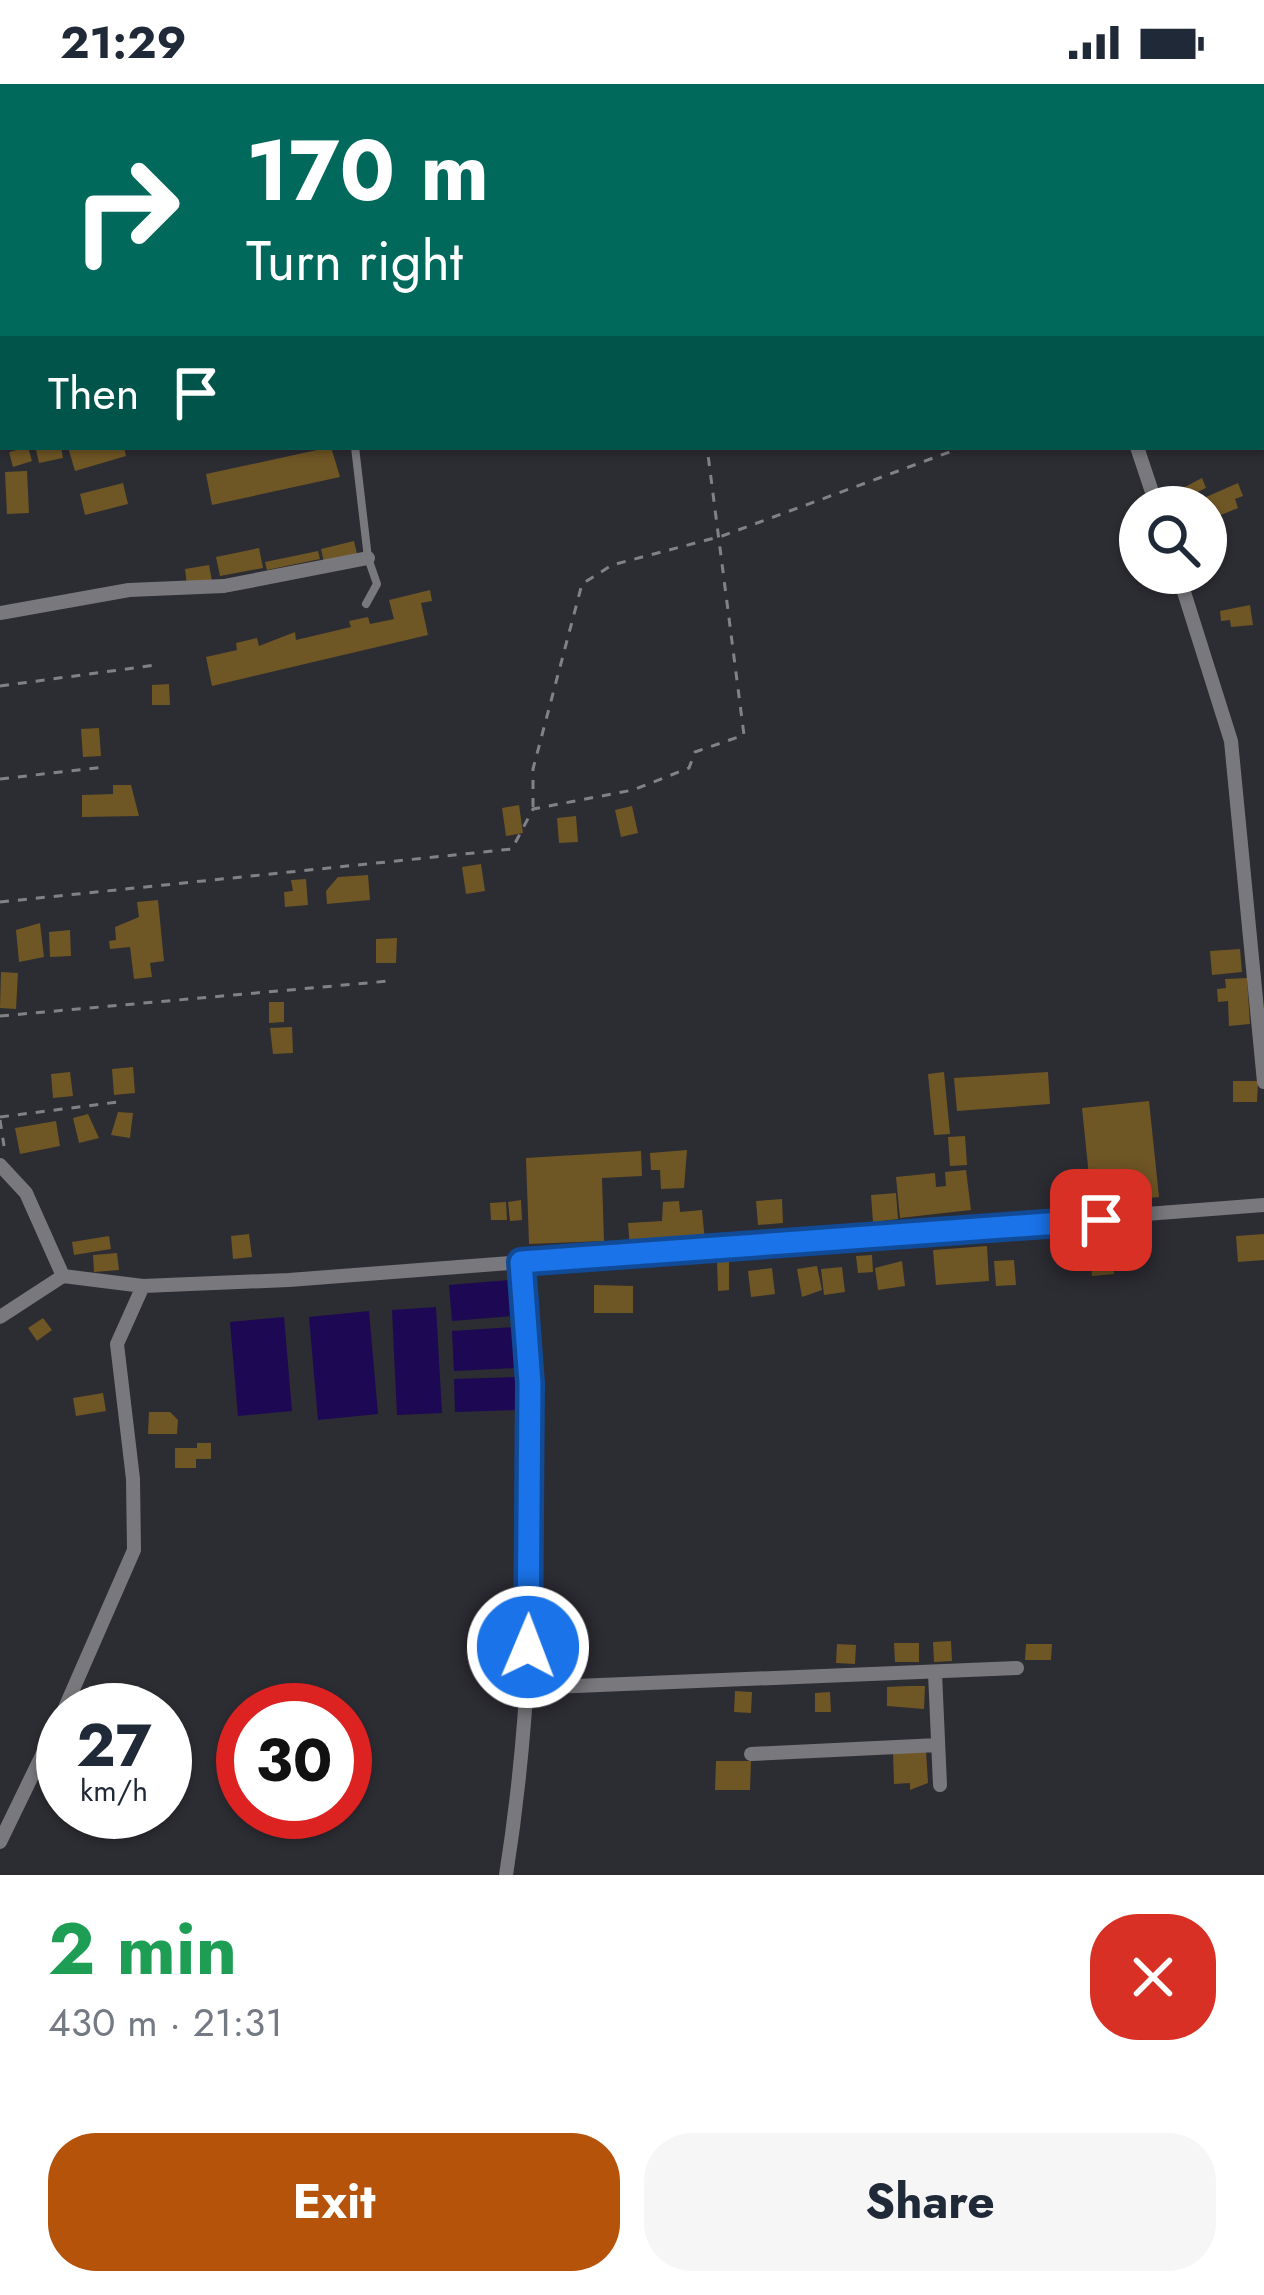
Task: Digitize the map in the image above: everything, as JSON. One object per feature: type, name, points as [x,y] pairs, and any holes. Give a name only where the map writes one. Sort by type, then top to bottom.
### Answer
[{"type":"street","points":[[1138,450],[1150,486]]},
{"type":"street","points":[[0,613],[129,590],[224,586],[368,558]]},
{"type":"street","points":[[1185,594],[1231,741],[1264,1082]]},
{"type":"street","points":[[0,1165],[26,1193],[63,1276]]},
{"type":"street","points":[[0,1317],[63,1276],[143,1286],[1264,1205]]},
{"type":"street","points":[[506,1875],[527,1688],[530,1383],[521,1262]]},
{"type":"street","points":[[75,1683],[134,1550],[133,1479],[117,1344],[143,1286]]},
{"type":"street","points":[[527,1688],[1017,1668]]},
{"type":"street","points":[[935,1673],[940,1786]]},
{"type":"street","points":[[751,1754],[938,1745]]},
{"type":"street","points":[[0,1842],[36,1767]]},
{"type":"lane","points":[[355,450],[368,558],[377,584],[366,604]]},
{"type":"path","points":[[532,809],[633,790],[689,768],[695,752],[744,735],[708,450]]},
{"type":"path","points":[[0,902],[512,849],[532,809],[533,769],[582,584],[612,565],[722,536],[955,450]]},
{"type":"path","points":[[0,686],[156,665]]},
{"type":"path","points":[[0,779],[104,767]]},
{"type":"path","points":[[0,1016],[389,981]]},
{"type":"path","points":[[4,1146],[0,1119],[118,1102]]},
{"type":"shaded area","points":[[511,1280],[514,1316],[452,1321],[449,1285]]},
{"type":"shaded area","points":[[436,1307],[442,1413],[397,1415],[392,1310]]},
{"type":"shaded area","points":[[369,1311],[378,1414],[318,1420],[309,1317]]},
{"type":"shaded area","points":[[284,1317],[292,1411],[238,1416],[230,1322]]},
{"type":"shaded area","points":[[515,1327],[517,1368],[454,1371],[452,1331]]},
{"type":"shaded area","points":[[516,1377],[517,1410],[455,1412],[454,1379]]},
{"type":"building","points":[[29,450],[32,461],[13,467],[9,452]]},
{"type":"building","points":[[36,450],[62,450],[63,458],[39,463]]},
{"type":"building","points":[[69,450],[125,450],[126,456],[75,471]]},
{"type":"building","points":[[332,450],[340,477],[212,505],[206,474]]},
{"type":"building","points":[[27,471],[29,513],[7,514],[5,472]]},
{"type":"building","points":[[123,483],[128,504],[85,515],[80,494]]},
{"type":"building","points":[[1238,483],[1243,496],[1235,499],[1238,508],[1227,512],[1227,488]]},
{"type":"building","points":[[354,541],[357,554],[324,562],[321,549]]},
{"type":"building","points":[[259,548],[263,568],[220,576],[216,557]]},
{"type":"building","points":[[318,551],[320,559],[267,570],[265,562]]},
{"type":"building","points":[[209,565],[212,581],[187,585],[185,569]]},
{"type":"building","points":[[430,590],[432,601],[421,603],[428,635],[212,686],[206,657],[237,650],[236,643],[257,638],[259,646],[295,632],[296,640],[351,627],[349,621],[368,617],[370,624],[394,619],[389,600]]},
{"type":"building","points":[[1250,605],[1253,625],[1231,627],[1230,620],[1221,621],[1220,611]]},
{"type":"building","points":[[169,684],[170,705],[152,705],[152,685]]},
{"type":"building","points":[[99,728],[101,756],[83,757],[81,729]]},
{"type":"building","points":[[113,785],[131,785],[139,816],[82,817],[82,795],[113,794]]},
{"type":"building","points":[[519,805],[523,833],[506,836],[502,808]]},
{"type":"building","points":[[632,806],[638,833],[621,837],[615,810]]},
{"type":"building","points":[[576,816],[578,842],[559,843],[557,818]]},
{"type":"building","points":[[481,864],[485,891],[466,894],[462,867]]},
{"type":"building","points":[[368,875],[370,900],[327,904],[326,891],[338,877]]},
{"type":"building","points":[[306,879],[308,905],[285,907],[284,892],[293,891],[291,880]]},
{"type":"building","points":[[158,900],[164,961],[150,963],[152,977],[134,979],[130,947],[110,949],[109,941],[116,940],[115,927],[139,917],[137,902]]},
{"type":"building","points":[[40,923],[44,957],[19,962],[16,930]]},
{"type":"building","points":[[70,930],[71,956],[50,957],[49,932]]},
{"type":"building","points":[[397,938],[396,963],[376,963],[376,939]]},
{"type":"building","points":[[1240,949],[1242,972],[1212,975],[1210,951]]},
{"type":"building","points":[[1,972],[18,973],[16,1009],[0,1008]]},
{"type":"building","points":[[1247,978],[1250,1024],[1229,1026],[1228,1001],[1218,1002],[1217,989],[1226,988],[1225,979]]},
{"type":"building","points":[[269,1002],[284,1002],[284,1022],[269,1023]]},
{"type":"building","points":[[292,1027],[293,1053],[273,1054],[270,1028]]},
{"type":"building","points":[[133,1067],[135,1093],[114,1095],[112,1069]]},
{"type":"building","points":[[70,1072],[73,1096],[53,1098],[51,1074]]},
{"type":"building","points":[[944,1072],[950,1134],[934,1135],[928,1074]]},
{"type":"building","points":[[1048,1072],[1050,1104],[957,1111],[954,1078]]},
{"type":"building","points":[[1233,1081],[1258,1081],[1257,1102],[1233,1102]]},
{"type":"building","points":[[1149,1101],[1159,1197],[1114,1202],[1115,1213],[1093,1215],[1082,1108]]},
{"type":"building","points":[[118,1112],[133,1113],[130,1138],[111,1135]]},
{"type":"building","points":[[88,1114],[99,1138],[79,1143],[73,1118]]},
{"type":"building","points":[[56,1121],[60,1146],[20,1154],[15,1128]]},
{"type":"building","points":[[965,1136],[967,1165],[950,1166],[948,1137]]},
{"type":"building","points":[[687,1150],[684,1188],[661,1189],[660,1170],[651,1170],[650,1153]]},
{"type":"building","points":[[641,1151],[642,1176],[602,1178],[604,1241],[529,1244],[526,1158]]},
{"type":"building","points":[[966,1170],[971,1210],[900,1218],[896,1177],[935,1173],[936,1187],[946,1186],[945,1172]]},
{"type":"building","points":[[896,1193],[898,1219],[873,1222],[871,1195]]},
{"type":"building","points":[[782,1199],[783,1223],[758,1225],[756,1201]]},
{"type":"building","points":[[521,1200],[522,1220],[510,1221],[508,1202]]},
{"type":"building","points":[[679,1201],[680,1212],[702,1210],[705,1242],[630,1248],[628,1223],[662,1221],[663,1202]]},
{"type":"building","points":[[506,1202],[507,1220],[491,1220],[490,1203]]},
{"type":"building","points":[[249,1234],[252,1257],[233,1259],[231,1236]]},
{"type":"building","points":[[1264,1234],[1264,1260],[1238,1262],[1236,1236]]},
{"type":"building","points":[[109,1236],[111,1249],[74,1255],[72,1242]]},
{"type":"building","points":[[987,1246],[989,1281],[936,1285],[933,1250]]},
{"type":"building","points":[[1113,1252],[1114,1274],[1092,1276],[1090,1254]]},
{"type":"building","points":[[117,1253],[119,1270],[94,1272],[93,1255]]},
{"type":"building","points":[[872,1255],[873,1272],[858,1273],[856,1256]]},
{"type":"building","points":[[717,1260],[729,1260],[729,1290],[718,1291]]},
{"type":"building","points":[[1014,1260],[1016,1285],[996,1286],[994,1261]]},
{"type":"building","points":[[902,1261],[905,1286],[878,1290],[875,1268]]},
{"type":"building","points":[[817,1266],[822,1290],[802,1297],[797,1269]]},
{"type":"building","points":[[842,1267],[845,1292],[824,1295],[821,1269]]},
{"type":"building","points":[[772,1268],[775,1294],[751,1297],[748,1271]]},
{"type":"building","points":[[594,1285],[633,1286],[633,1313],[594,1313]]},
{"type":"building","points":[[43,1318],[52,1330],[37,1341],[28,1328]]},
{"type":"building","points":[[103,1393],[106,1411],[76,1416],[73,1398]]},
{"type":"building","points":[[149,1412],[170,1412],[178,1420],[177,1434],[148,1434]]},
{"type":"building","points":[[197,1443],[211,1443],[211,1459],[196,1459],[196,1468],[175,1468],[175,1448],[197,1448]]},
{"type":"building","points":[[951,1641],[952,1661],[934,1662],[933,1642]]},
{"type":"building","points":[[894,1643],[919,1643],[919,1662],[895,1662]]},
{"type":"building","points":[[837,1644],[856,1645],[855,1664],[836,1663]]},
{"type":"building","points":[[1026,1644],[1052,1644],[1051,1660],[1025,1660]]},
{"type":"building","points":[[925,1686],[924,1709],[887,1706],[887,1687]]},
{"type":"building","points":[[735,1691],[752,1692],[751,1713],[734,1712]]},
{"type":"building","points":[[830,1692],[831,1712],[815,1712],[815,1693]]},
{"type":"building","points":[[926,1750],[928,1783],[910,1790],[910,1783],[894,1784],[893,1752]]},
{"type":"building","points":[[716,1761],[751,1761],[750,1790],[715,1790]]},
{"type":"route","points":[[528,1647],[530,1383],[521,1262],[1101,1220]]}]
